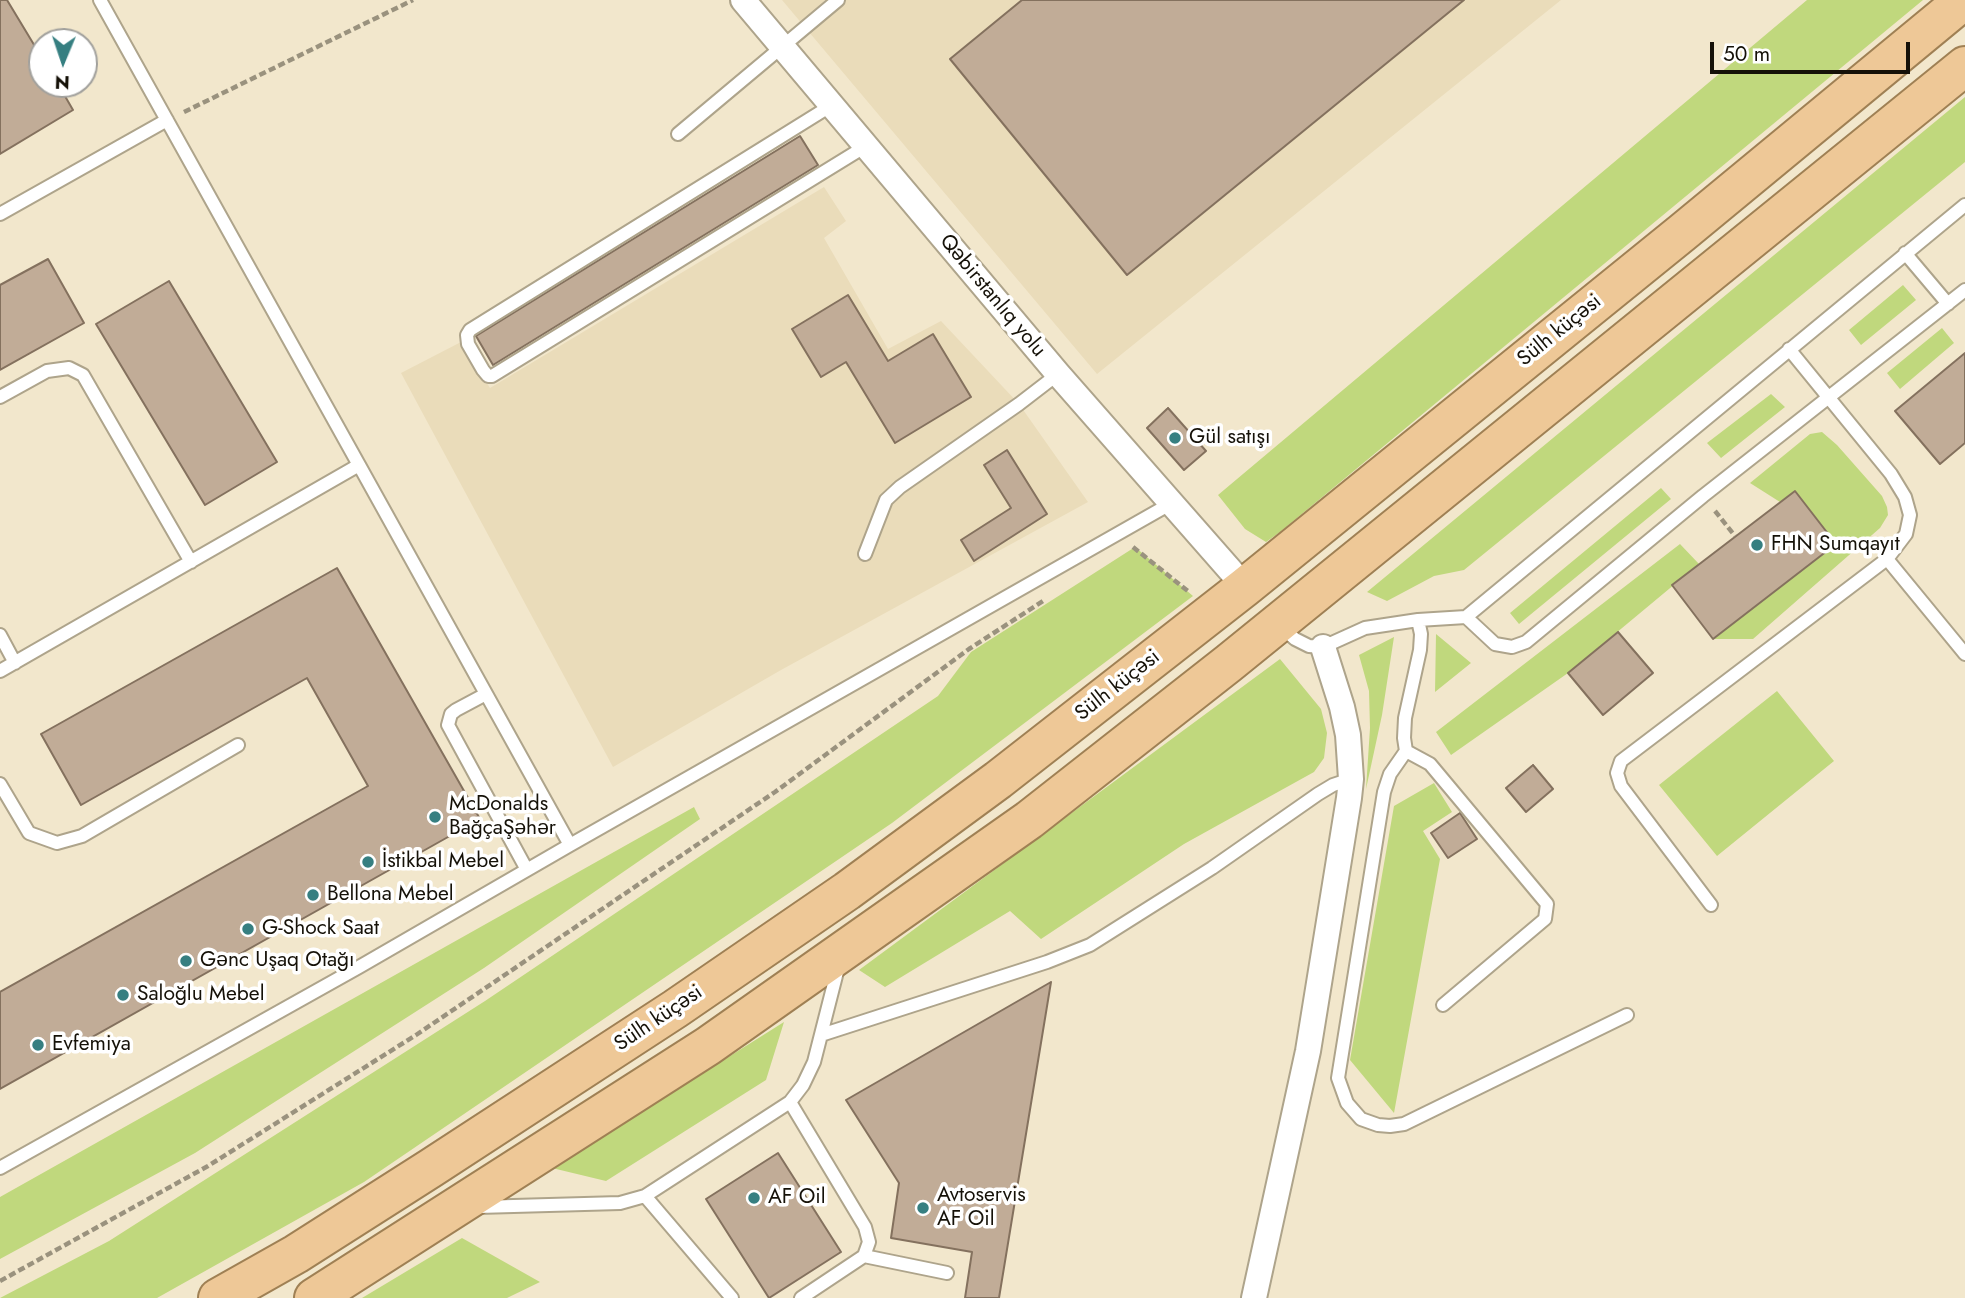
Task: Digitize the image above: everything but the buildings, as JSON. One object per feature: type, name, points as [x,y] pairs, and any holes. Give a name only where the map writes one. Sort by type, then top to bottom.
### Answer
[{"type":"highway","name":"Sülh küçəsi","points":[[218,1298],[296,1254],[675,1009],[847,891],[998,780],[1245,587],[1964,0]]},
{"type":"highway","points":[[314,1298],[708,1046],[1029,820],[1278,623],[1965,66]]},
{"type":"highway","points":[[1245,587],[1278,623]]},
{"type":"street","name":"Qəbirstanlıq yolu","points":[[743,0],[1058,374],[1245,587]]},
{"type":"street","points":[[1254,1298],[1308,1051],[1351,779],[1348,735],[1323,647]]},
{"type":"lane","points":[[100,0],[569,845]]},
{"type":"lane","points":[[678,134],[838,0]]},
{"type":"lane","points":[[832,105],[470,330],[467,335],[468,344],[483,370],[488,376],[492,376],[866,146]]},
{"type":"lane","points":[[0,214],[167,120]]},
{"type":"lane","points":[[1278,623],[1294,639],[1309,646],[1323,647],[1365,628],[1418,620],[1466,617],[1965,205]]},
{"type":"lane","points":[[1905,253],[1948,304]]},
{"type":"lane","points":[[1466,617],[1495,644],[1513,647],[1526,642],[1703,496],[1965,290]]},
{"type":"lane","points":[[1711,905],[1621,786],[1616,773],[1621,761],[1887,559],[1906,534],[1909,515],[1905,497],[1891,474],[1788,349]]},
{"type":"lane","points":[[0,397],[47,370],[69,368],[83,375],[191,562]]},
{"type":"lane","points":[[865,554],[886,500],[900,486],[1058,374]]},
{"type":"lane","points":[[0,671],[359,466]]},
{"type":"lane","points":[[0,1168],[359,967],[1170,504]]},
{"type":"lane","points":[[1887,559],[1965,654]]},
{"type":"lane","points":[[1418,620],[1420,650],[1405,718],[1406,751],[1390,774],[1384,792],[1338,1078],[1348,1103],[1361,1119],[1378,1125],[1404,1124],[1627,1015]]},
{"type":"lane","points":[[0,635],[15,663]]},
{"type":"lane","points":[[486,694],[456,710],[448,724],[527,870]]},
{"type":"lane","points":[[0,784],[29,834],[57,843],[82,836],[237,745]]},
{"type":"lane","points":[[1406,751],[1430,764],[1546,904],[1545,919],[1443,1005]]},
{"type":"lane","points":[[821,1035],[1047,962],[1090,945],[1212,868],[1318,794],[1351,779]]},
{"type":"lane","points":[[456,1208],[620,1203],[645,1196],[790,1102],[814,1062],[842,952]]},
{"type":"lane","points":[[790,1102],[865,1227],[869,1242],[864,1256],[801,1298]]},
{"type":"lane","points":[[645,1196],[732,1298]]},
{"type":"lane","points":[[864,1256],[947,1273]]},
{"type":"path","points":[[167,120],[413,0]]},
{"type":"path","points":[[1703,496],[1735,536]]},
{"type":"path","points":[[1130,546],[1135,547],[1193,596]]},
{"type":"path","points":[[0,1281],[208,1166],[416,1035],[775,792],[969,649],[1049,597]]},
{"type":"shaded area","points":[[782,0],[1561,0],[1097,374]]},
{"type":"shaded area","points":[[824,187],[846,221],[824,238],[888,349],[941,321],[1019,404],[1088,502],[781,670],[613,767],[401,373],[461,342],[490,388]]},
{"type":"green space","points":[[1807,0],[1923,0],[1280,532],[1266,542],[1245,529],[1218,495]]},
{"type":"green space","points":[[1965,97],[1965,162],[1464,570],[1434,576],[1387,601],[1367,592]]},
{"type":"green space","points":[[1903,285],[1916,300],[1861,345],[1849,330]]},
{"type":"green space","points":[[1942,328],[1954,343],[1900,389],[1887,373]]},
{"type":"green space","points":[[1771,394],[1785,407],[1721,458],[1707,443]]},
{"type":"green space","points":[[1822,432],[1882,496],[1888,515],[1880,528],[1753,639],[1713,639],[1836,544],[1795,491],[1780,502],[1750,483],[1810,434]]},
{"type":"green space","points":[[1661,488],[1671,499],[1519,624],[1510,613]]},
{"type":"green space","points":[[1680,544],[1699,564],[1568,673],[1451,755],[1436,732]]},
{"type":"green space","points":[[1135,547],[1193,596],[892,823],[364,1182],[157,1298],[0,1298],[109,1241],[485,1001],[938,696],[971,652]]},
{"type":"green space","points":[[1436,634],[1471,663],[1435,692]]},
{"type":"green space","points":[[1394,637],[1382,715],[1366,789],[1370,728],[1369,691],[1359,655]]},
{"type":"green space","points":[[1280,659],[1321,709],[1327,733],[1324,758],[1314,772],[1184,844],[1041,939],[1010,911],[885,987],[859,970]]},
{"type":"green space","points":[[1777,691],[1834,761],[1717,856],[1659,785]]},
{"type":"green space","points":[[1434,783],[1452,812],[1423,831],[1440,859],[1394,1113],[1350,1060],[1394,806]]},
{"type":"green space","points":[[694,807],[700,819],[484,968],[195,1153],[0,1259],[0,1197]]},
{"type":"green space","points":[[784,1022],[766,1080],[606,1181],[552,1168]]},
{"type":"green space","points":[[462,1238],[540,1282],[507,1298],[362,1298]]},
{"type":"place","name":"Gül satışı","points":[[1175,438]]},
{"type":"place","name":"FHN Sumqayıt","points":[[1757,545]]},
{"type":"place","name":"McDonalds BağçaŞəhər","points":[[435,817]]},
{"type":"place","name":"İstikbal Mebel","points":[[368,862]]},
{"type":"place","name":"Bellona Mebel","points":[[313,895]]},
{"type":"place","name":"G-Shock Saat","points":[[248,929]]},
{"type":"place","name":"Gənc Uşaq Otağı","points":[[186,961]]},
{"type":"place","name":"Saloğlu Mebel","points":[[123,995]]},
{"type":"place","name":"Evfemiya","points":[[38,1045]]},
{"type":"place","name":"AF Oil","points":[[754,1198]]},
{"type":"place","name":"Avtoservis AF Oil","points":[[923,1208]]}]
